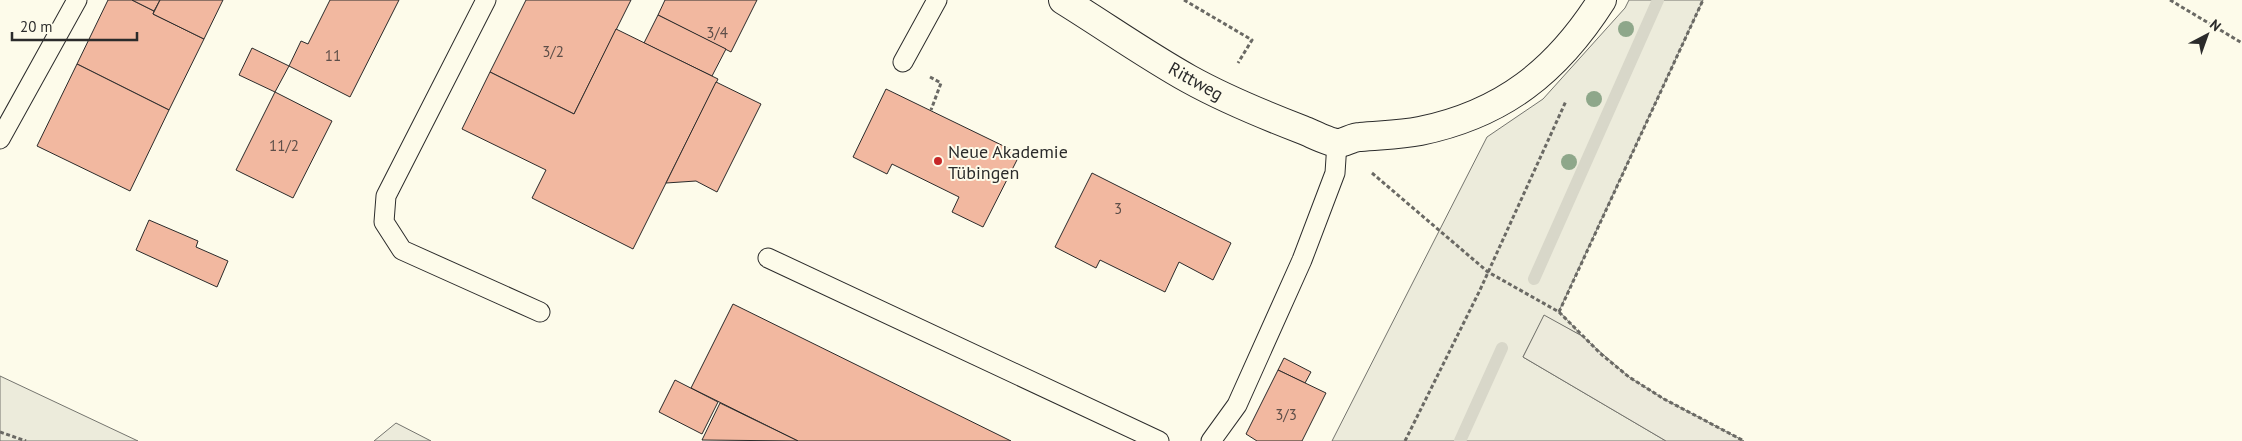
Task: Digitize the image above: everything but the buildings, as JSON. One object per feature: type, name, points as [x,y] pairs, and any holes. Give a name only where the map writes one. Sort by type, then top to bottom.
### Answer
[{"type":"street","name":"Rittweg","points":[[1063,0],[1188,78],[1271,118],[1337,143]]},
{"type":"street","points":[[1337,143],[1357,137],[1388,136],[1420,131],[1455,122],[1494,106],[1516,94],[1544,71],[1567,46],[1602,0]]},
{"type":"lane","points":[[0,139],[77,0]]},
{"type":"lane","points":[[486,0],[386,196],[384,222],[402,250],[540,312]]},
{"type":"lane","points":[[903,62],[938,0]]},
{"type":"lane","points":[[1211,441],[1237,405],[1302,260],[1335,173],[1337,143]]},
{"type":"lane","points":[[768,258],[1158,441]]},
{"type":"path","points":[[1184,0],[1252,40],[1220,94]]},
{"type":"path","points":[[1559,312],[1703,0]]},
{"type":"path","points":[[2170,0],[2242,43]]},
{"type":"path","points":[[1404,441],[1488,272],[1567,99]]},
{"type":"path","points":[[1337,143],[1488,272],[1559,312],[1601,354],[1629,377],[1744,441]]},
{"type":"path","points":[[0,432],[26,441]]},
{"type":"shaded area","points":[[1629,0],[1703,0],[1559,311],[1582,336],[1544,316],[1523,357],[1666,441],[1332,441],[1487,137],[1543,99],[1625,8]]},
{"type":"shaded area","points":[[1544,315],[1582,336],[1629,377],[1664,399],[1744,441],[1666,441],[1523,357]]},
{"type":"shaded area","points":[[0,376],[138,441],[0,441]]},
{"type":"shaded area","points":[[396,423],[431,441],[374,441]]},
{"type":"waterway","points":[[1534,279],[1658,0]]},
{"type":"waterway","points":[[1460,441],[1502,348]]},
{"type":"place","name":"Neue Akademie Tübingen","points":[[938,161]]}]
